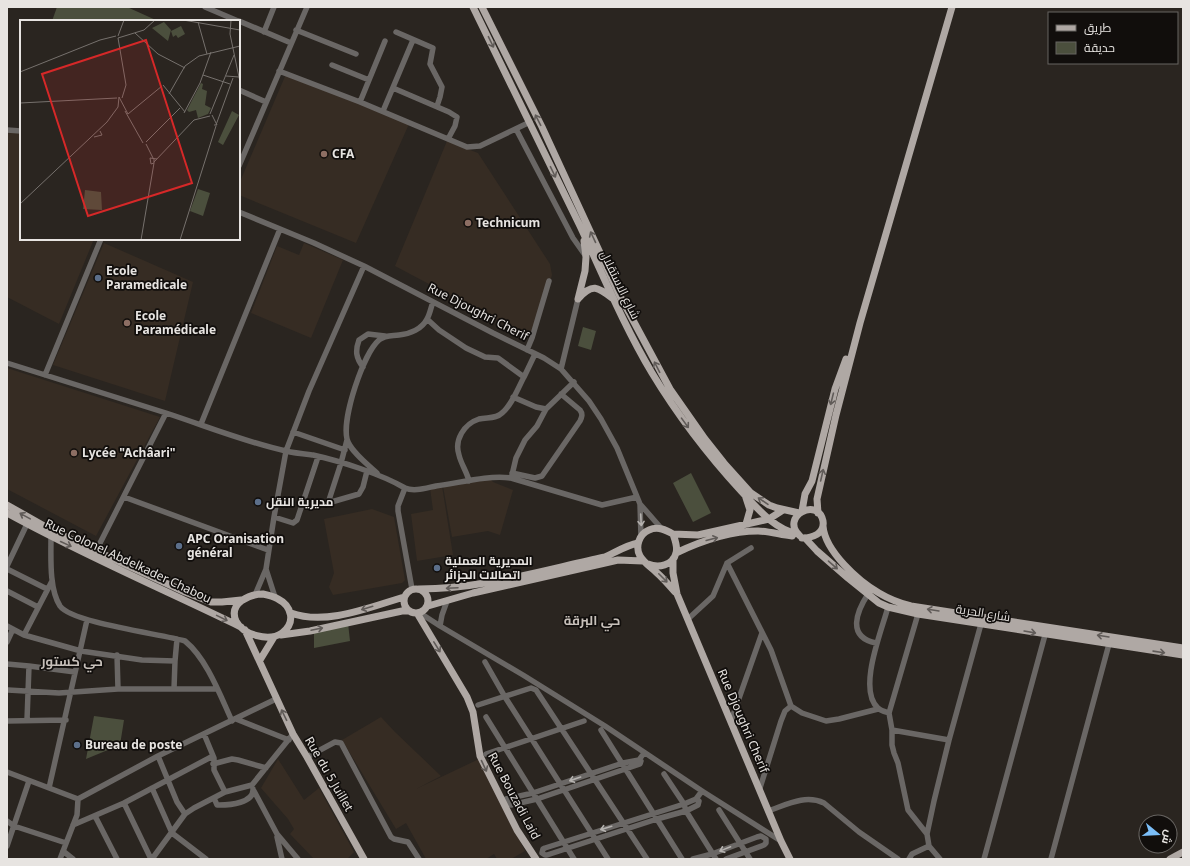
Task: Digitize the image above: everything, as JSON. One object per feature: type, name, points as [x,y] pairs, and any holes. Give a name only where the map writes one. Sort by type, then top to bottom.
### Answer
[{"type":"main road","name":"شارع الاستقلال","points":[[473,7],[530,122],[613,299],[653,373],[679,415],[699,443],[746,496],[769,519],[789,532],[802,537]]},
{"type":"main road","name":"شارع الاستقلال","points":[[482,7],[542,127],[620,296],[664,380],[705,439],[738,479],[761,500],[769,505],[783,510],[801,512]]},
{"type":"main road","points":[[260,660],[276,636],[288,628],[291,613],[284,603],[275,597],[263,594],[254,595],[241,600],[238,604],[235,615],[236,621],[243,629],[263,636],[276,636],[310,631],[402,611],[419,613],[428,606],[473,593],[618,560],[645,562],[658,567],[669,563],[675,556],[704,541],[742,532],[759,531],[809,538],[816,536],[822,530],[823,526],[821,517],[818,513],[816,499],[836,415],[860,323],[952,7]]},
{"type":"main road","points":[[578,299],[585,271],[586,257],[583,233]]},
{"type":"main road","points":[[578,299],[586,289],[594,288],[604,291],[613,299]]},
{"type":"main road","points":[[802,537],[794,524],[795,518],[801,512],[805,494],[812,481],[835,390],[860,323]]},
{"type":"main road","points":[[746,496],[750,510],[746,524]]},
{"type":"main road","name":"Rue Colonel Abdelkader Chabou","points":[[7,505],[52,534],[125,573],[243,629]]},
{"type":"main road","points":[[408,611],[404,605],[404,597],[407,592],[416,589],[459,588],[474,586],[605,557],[640,540],[650,530],[661,528],[673,534],[698,535],[769,519],[783,510]]},
{"type":"main road","points":[[801,512],[811,510],[818,513]]},
{"type":"main road","name":"Rue Colonel Abdelkader Chabou","points":[[7,513],[26,524],[96,551],[157,580],[210,602],[241,600]]},
{"type":"main road","name":"شارع الحرية","points":[[823,526],[823,534],[843,564],[878,593],[896,602],[911,606],[1183,648]]},
{"type":"main road","points":[[673,534],[677,546],[672,574],[677,594]]},
{"type":"main road","name":"شارع الحرية","points":[[802,537],[879,603],[888,607],[918,614],[1045,635],[1183,655]]},
{"type":"main road","points":[[640,540],[638,549],[640,556],[677,594]]},
{"type":"main road","points":[[416,589],[424,591],[427,595],[429,601],[428,606]]},
{"type":"main road","name":"Rue Djoughri Cherif","points":[[677,594],[760,788],[768,811],[790,858]]},
{"type":"main road","points":[[291,613],[306,618],[331,616],[356,612],[404,597]]},
{"type":"main road","name":"Rue Bouzadi Laid","points":[[419,613],[467,697],[473,712],[480,756],[517,830],[536,859]]},
{"type":"main road","name":"Rue du 5 Juillet","points":[[243,629],[260,660],[291,737],[307,757],[364,859]]},
{"type":"main road","points":[[1170,859],[1183,852]]},
{"type":"street","points":[[205,7],[236,20]]},
{"type":"street","points":[[264,32],[274,7]]},
{"type":"street","points":[[240,164],[290,43],[307,7]]},
{"type":"street","points":[[240,22],[290,43]]},
{"type":"street","points":[[296,30],[356,54]]},
{"type":"street","points":[[396,32],[433,48],[430,64],[442,87],[437,106]]},
{"type":"street","points":[[383,111],[413,40]]},
{"type":"street","points":[[360,102],[385,41]]},
{"type":"street","points":[[332,65],[369,80]]},
{"type":"street","points":[[279,71],[383,111],[462,146],[473,148],[480,146],[530,122]]},
{"type":"street","points":[[394,88],[437,106],[457,117],[455,126],[448,139]]},
{"type":"street","points":[[240,90],[266,102]]},
{"type":"street","points":[[516,129],[573,238],[586,257]]},
{"type":"street","points":[[7,130],[20,131]]},
{"type":"street","name":"Rue Djoughri Cherif","points":[[240,212],[364,266],[535,354],[561,369],[574,382],[601,420],[617,448],[640,504]]},
{"type":"street","points":[[201,424],[280,229]]},
{"type":"street","points":[[45,375],[101,240]]},
{"type":"street","points":[[254,595],[266,569],[268,550],[286,451],[309,390],[364,266]]},
{"type":"street","points":[[527,350],[549,281]]},
{"type":"street","points":[[561,369],[578,299]]},
{"type":"street","points":[[363,367],[356,351],[359,340],[368,334],[385,336],[399,335],[414,331],[427,319],[433,302]]},
{"type":"street","points":[[427,319],[439,330],[466,348],[486,357],[498,358],[524,377]]},
{"type":"street","points":[[328,503],[345,450],[347,440],[346,427],[354,391],[373,345],[385,336]]},
{"type":"street","points":[[469,481],[458,455],[458,445],[462,431],[466,426],[478,419],[497,417],[503,413],[524,377],[535,354]]},
{"type":"street","points":[[7,363],[201,424],[249,441],[286,451],[318,457],[367,471],[405,488],[414,490],[496,477],[512,476],[535,478],[542,476],[582,418],[582,413],[580,410],[561,394]]},
{"type":"street","points":[[512,476],[516,458],[525,440],[537,426],[546,409],[574,382]]},
{"type":"street","points":[[513,397],[536,407],[546,409]]},
{"type":"street","points":[[96,551],[166,413]]},
{"type":"street","points":[[293,432],[345,450]]},
{"type":"street","points":[[347,440],[354,450],[378,475]]},
{"type":"street","points":[[274,517],[293,523],[297,520],[318,457]]},
{"type":"street","points":[[304,502],[328,503],[359,494],[363,487],[367,471]]},
{"type":"street","points":[[512,476],[602,506],[637,497]]},
{"type":"street","points":[[405,488],[400,499],[398,511],[416,589]]},
{"type":"street","points":[[124,497],[268,550]]},
{"type":"street","points":[[640,504],[661,528]]},
{"type":"street","points":[[640,504],[640,540]]},
{"type":"street","points":[[26,524],[7,568],[47,589]]},
{"type":"street","points":[[52,534],[52,581],[59,605],[65,611],[88,620],[185,642],[193,648],[234,720],[291,737],[266,768],[253,788],[251,797],[222,805],[217,805],[214,798]]},
{"type":"street","points":[[688,619],[713,596],[727,563],[751,548]]},
{"type":"street","points":[[727,563],[771,650],[791,706],[802,713],[826,721],[839,719],[878,708]]},
{"type":"street","points":[[266,569],[275,597]]},
{"type":"street","points":[[24,635],[52,581]]},
{"type":"street","points":[[7,591],[38,607]]},
{"type":"street","points":[[868,594],[860,606],[856,622],[863,637],[870,641],[876,642]]},
{"type":"street","points":[[440,626],[447,601]]},
{"type":"street","points":[[888,607],[876,642],[869,682],[870,694],[878,708],[889,713]]},
{"type":"street","points":[[419,613],[605,726],[702,791],[781,841]]},
{"type":"street","points":[[918,614],[889,713],[893,749],[898,763],[908,810],[927,834]]},
{"type":"street","points":[[49,788],[88,620]]},
{"type":"street","points":[[940,859],[929,846],[927,834],[949,740],[981,624]]},
{"type":"street","points":[[7,626],[24,635],[81,651],[117,655],[142,660],[175,661]]},
{"type":"street","points":[[7,642],[13,629]]},
{"type":"street","points":[[731,721],[762,633]]},
{"type":"street","points":[[984,859],[1045,635]]},
{"type":"street","points":[[174,689],[177,639]]},
{"type":"street","points":[[1051,859],[1109,644]]},
{"type":"street","points":[[117,655],[118,689]]},
{"type":"street","points":[[485,662],[505,697],[608,859]]},
{"type":"street","points":[[7,664],[75,672]]},
{"type":"street","points":[[26,720],[29,666]]},
{"type":"street","points":[[478,705],[533,688],[563,729],[647,859]]},
{"type":"street","points":[[8,690],[71,693],[118,689],[217,689]]},
{"type":"street","points":[[7,773],[78,798],[158,756],[276,699]]},
{"type":"street","points":[[760,788],[781,721],[786,711],[791,706]]},
{"type":"street","points":[[486,717],[574,859]]},
{"type":"street","points":[[7,721],[66,720]]},
{"type":"street","points":[[486,754],[505,749],[584,721]]},
{"type":"street","points":[[602,730],[682,859]]},
{"type":"street","points":[[892,730],[949,740]]},
{"type":"street","points":[[204,734],[213,756],[214,770],[225,792]]},
{"type":"street","points":[[307,757],[335,742],[341,743],[391,837],[408,842],[419,859]]},
{"type":"street","points":[[624,765],[595,779],[561,786],[533,792],[506,799],[511,805],[537,799],[561,786],[591,773],[639,760],[644,753]]},
{"type":"street","points":[[158,756],[177,802],[185,814]]},
{"type":"street","points":[[73,825],[124,803],[213,756]]},
{"type":"street","points":[[213,764],[238,760],[266,768]]},
{"type":"street","points":[[664,774],[684,804],[686,811],[714,856]]},
{"type":"street","points":[[7,846],[29,781]]},
{"type":"street","points":[[152,788],[172,833],[206,859]]},
{"type":"street","points":[[124,803],[151,859],[185,814],[225,792],[253,788]]},
{"type":"street","points":[[253,788],[277,834],[298,859]]},
{"type":"street","points":[[696,799],[699,801],[698,805],[686,811],[627,828],[547,855],[542,853],[546,848],[684,804],[696,799],[702,791]]},
{"type":"street","points":[[60,859],[77,815],[78,798]]},
{"type":"street","points":[[768,811],[804,799],[818,800],[824,803],[859,832],[898,859]]},
{"type":"street","points":[[719,810],[750,859]]},
{"type":"street","points":[[95,816],[117,859]]},
{"type":"street","points":[[7,821],[14,826],[66,843]]},
{"type":"street","points":[[277,834],[282,859]]},
{"type":"street","points":[[692,859],[714,856],[739,843],[757,837],[761,836],[766,839],[766,843],[764,845],[726,859]]},
{"type":"street","points":[[909,859],[912,854],[929,846]]},
{"type":"street","points":[[63,851],[73,859]]},
{"type":"street","points":[[194,859],[199,853]]},
{"type":"shaded area","name":"CFA","points":[[286,74],[409,124],[356,243],[240,195],[240,182]]},
{"type":"shaded area","points":[[7,133],[20,133],[20,240],[94,240],[59,324],[7,297]]},
{"type":"shaded area","name":"Technicum","points":[[447,141],[478,153],[550,264],[552,275],[534,334],[529,337],[395,266]]},
{"type":"shaded area","name":"Ecole Paramédicale","points":[[104,243],[193,282],[165,401],[53,365]]},
{"type":"shaded area","points":[[304,243],[343,260],[311,338],[251,313],[277,246],[299,255]]},
{"type":"shaded area","name":"Lycée \"Achâari\"","points":[[7,368],[160,417],[96,536],[7,489]]},
{"type":"shaded area","points":[[489,478],[493,482],[513,490],[500,535],[488,531],[452,537],[443,486]]},
{"type":"shaded area","points":[[442,486],[453,555],[417,561],[411,514],[433,510],[430,488]]},
{"type":"shaded area","points":[[372,509],[394,517],[405,580],[402,583],[333,595],[329,587],[334,573],[324,519]]},
{"type":"shaded area","points":[[381,717],[441,776],[416,789],[479,759],[525,851],[511,859],[497,859],[494,854],[486,859],[426,859],[406,823],[396,829],[342,740]]},
{"type":"shaded area","points":[[278,759],[304,800],[319,788],[354,852],[347,859],[314,859],[290,834],[294,829],[288,819],[261,788]]},
{"type":"green space","points":[[57,7],[127,7],[156,20],[52,20]]},
{"type":"green space","points":[[583,327],[596,331],[591,350],[578,346]]},
{"type":"green space","points":[[691,473],[711,513],[693,522],[673,483]]},
{"type":"green space","points":[[348,623],[350,641],[314,648],[314,630]]},
{"type":"green space","points":[[94,716],[124,720],[120,745],[86,759]]},
{"type":"place","name":"CFA","points":[[324,154]]},
{"type":"place","name":"Technicum","points":[[468,223]]},
{"type":"place","name":"Ecole Paramedicale","points":[[98,278]]},
{"type":"place","name":"Ecole Paramédicale","points":[[127,323]]},
{"type":"place","name":"Lycée \"Achâari\"","points":[[74,453]]},
{"type":"place","name":"مديرية النقل","points":[[258,502]]},
{"type":"place","name":"APC Oranisation général","points":[[179,546]]},
{"type":"place","name":"المديرية العملية اتصالات الجزائر","points":[[437,568]]},
{"type":"place","name":"Bureau de poste","points":[[77,745]]},
{"type":"district","name":"حي البرقة","points":[[592,620]]},
{"type":"district","name":"حي كستور","points":[[72,661]]}]
